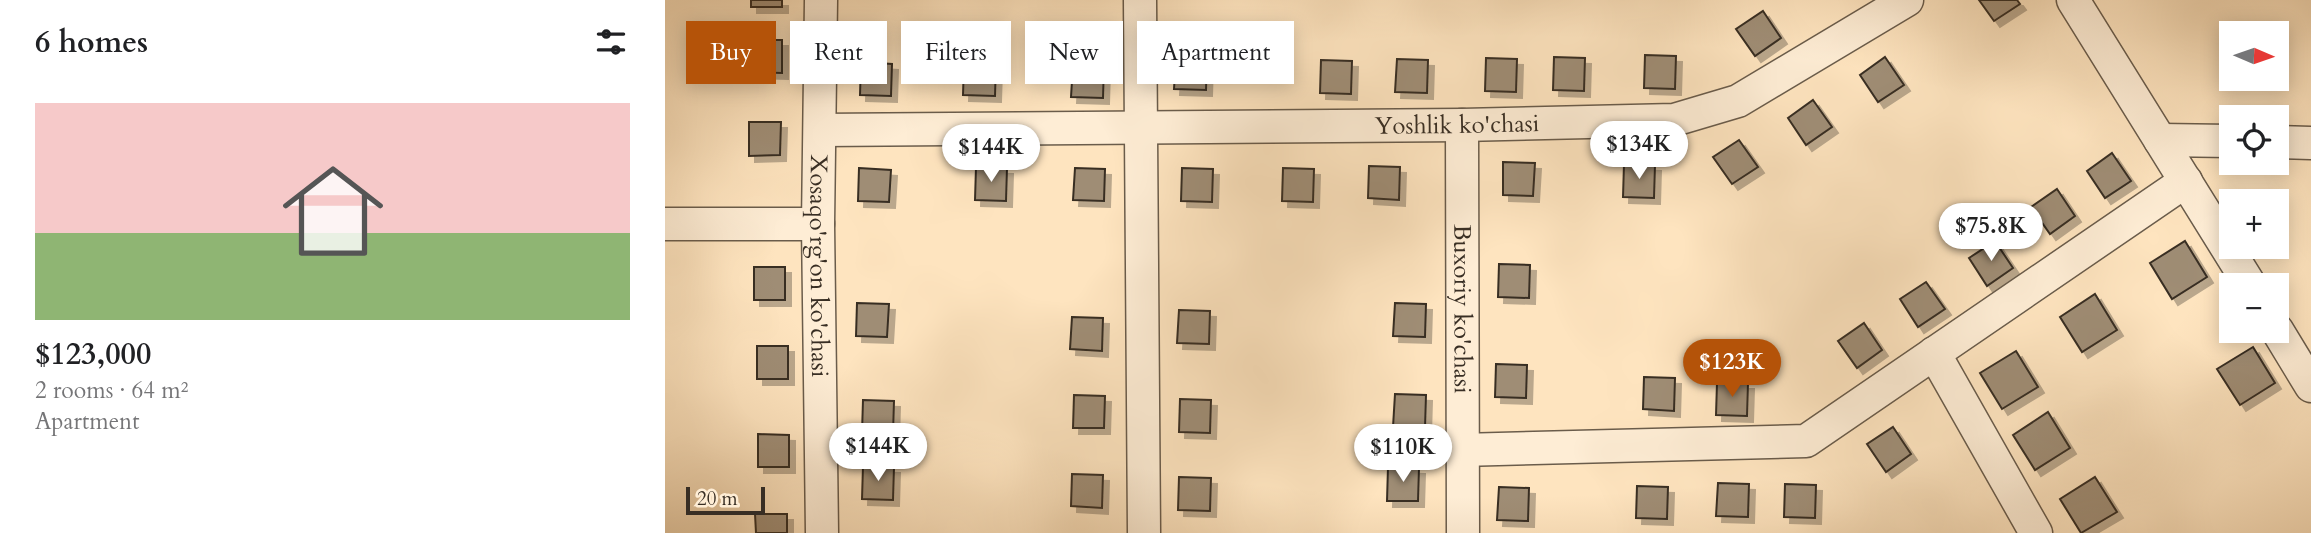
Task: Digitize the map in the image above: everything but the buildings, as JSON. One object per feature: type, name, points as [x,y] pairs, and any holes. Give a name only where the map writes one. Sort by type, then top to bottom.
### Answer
[{"type":"street","name":"Xosaqo'rg'on ko'chasi","points":[[821,0],[818,224],[822,533]]},
{"type":"street","points":[[1140,0],[1144,533]]},
{"type":"street","name":"Yoshlik ko'chasi","points":[[820,130],[1462,125],[1674,120],[1738,100],[1907,0]]},
{"type":"street","points":[[2073,0],[2243,273]]},
{"type":"street","name":"Buxoriy ko'chasi","points":[[1462,125],[1463,533]]},
{"type":"street","points":[[2160,140],[2219,141]]},
{"type":"street","points":[[2289,142],[2311,143]]},
{"type":"street","points":[[1461,450],[1806,441],[2186,181]]},
{"type":"street","points":[[665,224],[818,224]]},
{"type":"street","points":[[2285,343],[2311,386]]},
{"type":"street","points":[[1934,353],[2036,533]]}]
